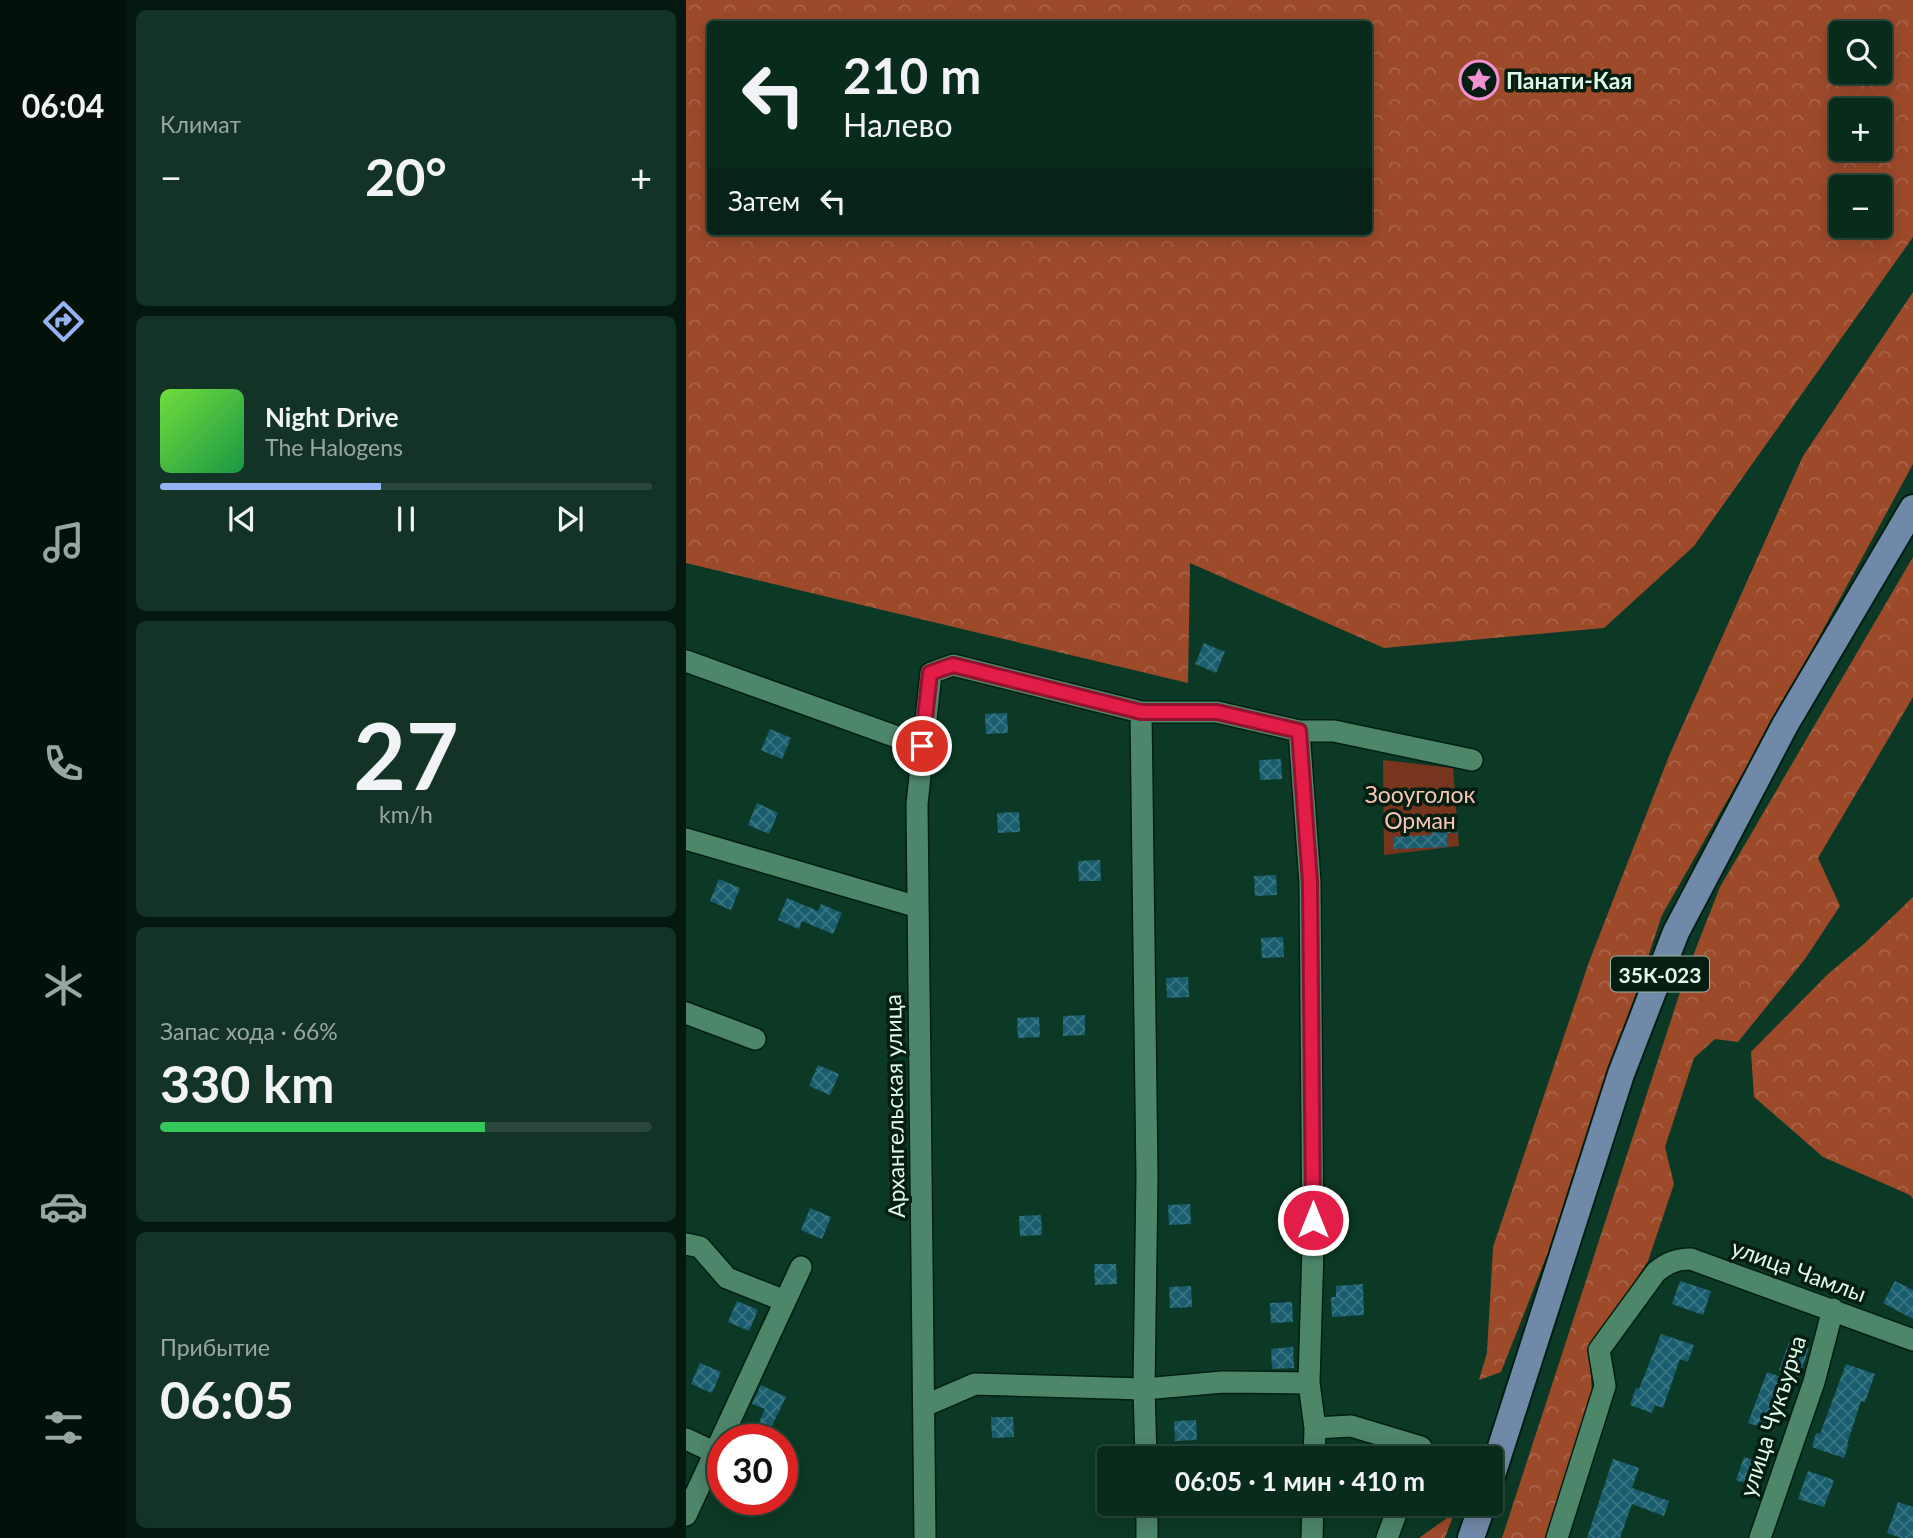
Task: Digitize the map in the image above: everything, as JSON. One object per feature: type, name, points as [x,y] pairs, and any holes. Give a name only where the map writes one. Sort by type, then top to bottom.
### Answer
[{"type":"main road","name":"35К-023","points":[[1501,1446],[1621,1074],[1676,932],[1785,725],[1913,508]]},
{"type":"main road","points":[[1471,1538],[1479,1516]]},
{"type":"street","points":[[686,661],[922,746]]},
{"type":"street","name":"Архангельская улица","points":[[925,1538],[917,804],[930,673],[953,665],[1141,712]]},
{"type":"street","points":[[1146,1446],[1147,1177],[1141,712],[1217,712],[1299,731],[1334,731],[1472,760]]},
{"type":"street","points":[[1299,731],[1310,882],[1313,1247],[1309,1383],[1315,1428],[1314,1446]]},
{"type":"street","points":[[686,839],[918,907]]},
{"type":"street","points":[[686,1013],[755,1039]]},
{"type":"street","points":[[686,1244],[700,1247],[727,1278],[785,1301]]},
{"type":"street","name":"улица Чамлы","points":[[1557,1538],[1605,1386],[1599,1350],[1656,1272],[1666,1264],[1678,1259],[1691,1259],[1913,1340]]},
{"type":"street","points":[[729,1424],[801,1267]]},
{"type":"street","name":"улица Чукъурча","points":[[1760,1538],[1814,1382],[1833,1309]]},
{"type":"street","points":[[925,1406],[975,1384],[1144,1389],[1223,1382],[1309,1383]]},
{"type":"street","points":[[1315,1428],[1352,1426],[1418,1446]]},
{"type":"street","points":[[686,1439],[707,1449]]},
{"type":"street","points":[[686,1515],[707,1472]]},
{"type":"street","points":[[1147,1516],[1147,1538]]},
{"type":"street","points":[[1312,1516],[1312,1538]]},
{"type":"street","points":[[1387,1538],[1395,1516]]},
{"type":"green space","points":[[686,0],[1913,0],[1913,237],[1694,546],[1604,628],[1384,648],[1190,563],[1188,683],[686,563]]},
{"type":"green space","points":[[1913,292],[1913,464],[1793,685],[1662,915],[1558,1227],[1501,1372],[1479,1380],[1487,1353],[1493,1247],[1589,962],[1669,756],[1803,456]]},
{"type":"green space","points":[[1913,557],[1913,697],[1818,858],[1840,906],[1805,959],[1738,1042],[1715,1039],[1694,1058],[1665,1147],[1674,1184],[1648,1261],[1597,1339],[1590,1364],[1592,1392],[1550,1538],[1502,1538],[1686,974],[1720,887]]},
{"type":"green space","name":"Зооуголок Орман","points":[[1383,760],[1453,768],[1459,846],[1384,855]]},
{"type":"green space","points":[[1913,897],[1913,1199],[1910,1195],[1823,1157],[1754,1097],[1751,1052],[1828,974]]},
{"type":"green space","points":[[1450,1516],[1453,1516],[1445,1538],[1419,1538]]},
{"type":"building","points":[[1204,643],[1225,652],[1216,673],[1195,664]]},
{"type":"building","points":[[1007,713],[1008,733],[986,734],[985,714]]},
{"type":"building","points":[[770,729],[791,738],[782,759],[761,750]]},
{"type":"building","points":[[1281,759],[1282,779],[1260,780],[1259,760]]},
{"type":"building","points":[[757,803],[778,813],[769,834],[748,825]]},
{"type":"building","points":[[1019,812],[1020,832],[998,833],[997,813]]},
{"type":"building","points":[[1456,814],[1457,833],[1447,833],[1447,847],[1394,849],[1393,837],[1432,835],[1431,815]]},
{"type":"building","points":[[1100,860],[1101,881],[1079,881],[1078,861]]},
{"type":"building","points":[[1276,875],[1277,895],[1255,896],[1254,876]]},
{"type":"building","points":[[719,879],[740,888],[731,910],[710,901]]},
{"type":"building","points":[[787,898],[818,911],[821,904],[842,913],[833,934],[802,921],[799,929],[778,920]]},
{"type":"building","points":[[1283,937],[1284,957],[1262,958],[1261,938]]},
{"type":"building","points":[[1188,977],[1189,997],[1167,998],[1166,978]]},
{"type":"building","points":[[1085,1015],[1085,1035],[1063,1036],[1063,1016]]},
{"type":"building","points":[[1039,1017],[1040,1037],[1018,1038],[1017,1018]]},
{"type":"building","points":[[818,1065],[839,1074],[830,1095],[809,1086]]},
{"type":"building","points":[[1190,1204],[1191,1224],[1169,1225],[1168,1205]]},
{"type":"building","points":[[810,1208],[831,1217],[822,1239],[801,1230]]},
{"type":"building","points":[[1041,1215],[1042,1235],[1020,1236],[1019,1216]]},
{"type":"building","points":[[1094,1264],[1116,1264],[1117,1284],[1095,1285]]},
{"type":"building","points":[[1680,1281],[1711,1291],[1703,1315],[1672,1304]]},
{"type":"building","points":[[1895,1281],[1913,1290],[1913,1319],[1883,1303]]},
{"type":"building","points":[[1363,1284],[1364,1315],[1332,1317],[1331,1297],[1336,1297],[1336,1286]]},
{"type":"building","points":[[1191,1286],[1192,1307],[1170,1308],[1169,1287]]},
{"type":"building","points":[[737,1301],[758,1310],[749,1331],[728,1322]]},
{"type":"building","points":[[1292,1302],[1293,1322],[1271,1323],[1270,1303]]},
{"type":"building","points":[[1661,1334],[1694,1345],[1688,1362],[1680,1359],[1663,1408],[1655,1405],[1652,1413],[1630,1405]]},
{"type":"building","points":[[1789,1342],[1809,1348],[1799,1377],[1779,1370]]},
{"type":"building","points":[[1293,1347],[1294,1368],[1272,1369],[1271,1349]]},
{"type":"building","points":[[700,1363],[721,1372],[712,1393],[691,1384]]},
{"type":"building","points":[[1846,1364],[1875,1374],[1865,1402],[1861,1401],[1844,1458],[1812,1447],[1816,1433],[1820,1434]]},
{"type":"building","points":[[1767,1372],[1787,1379],[1773,1431],[1748,1423]]},
{"type":"building","points":[[761,1385],[786,1397],[773,1424],[758,1424],[765,1409],[752,1404]]},
{"type":"building","points":[[991,1417],[1013,1417],[1014,1437],[992,1438]]},
{"type":"building","points":[[1196,1420],[1197,1440],[1175,1441],[1174,1421]]},
{"type":"building","points":[[1744,1457],[1765,1464],[1757,1487],[1736,1480]]},
{"type":"building","points":[[1613,1459],[1639,1468],[1632,1488],[1669,1501],[1664,1516],[1632,1504],[1620,1538],[1587,1538]]},
{"type":"building","points":[[1808,1471],[1834,1480],[1824,1507],[1798,1499]]},
{"type":"building","points":[[1898,1502],[1913,1507],[1913,1538],[1901,1538],[1887,1533]]},
{"type":"place","name":"Панати-Кая","points":[[1479,80]]},
{"type":"route","points":[[922,746],[930,673],[953,665],[1141,712],[1217,712],[1299,731],[1310,882],[1313,1220]]}]
